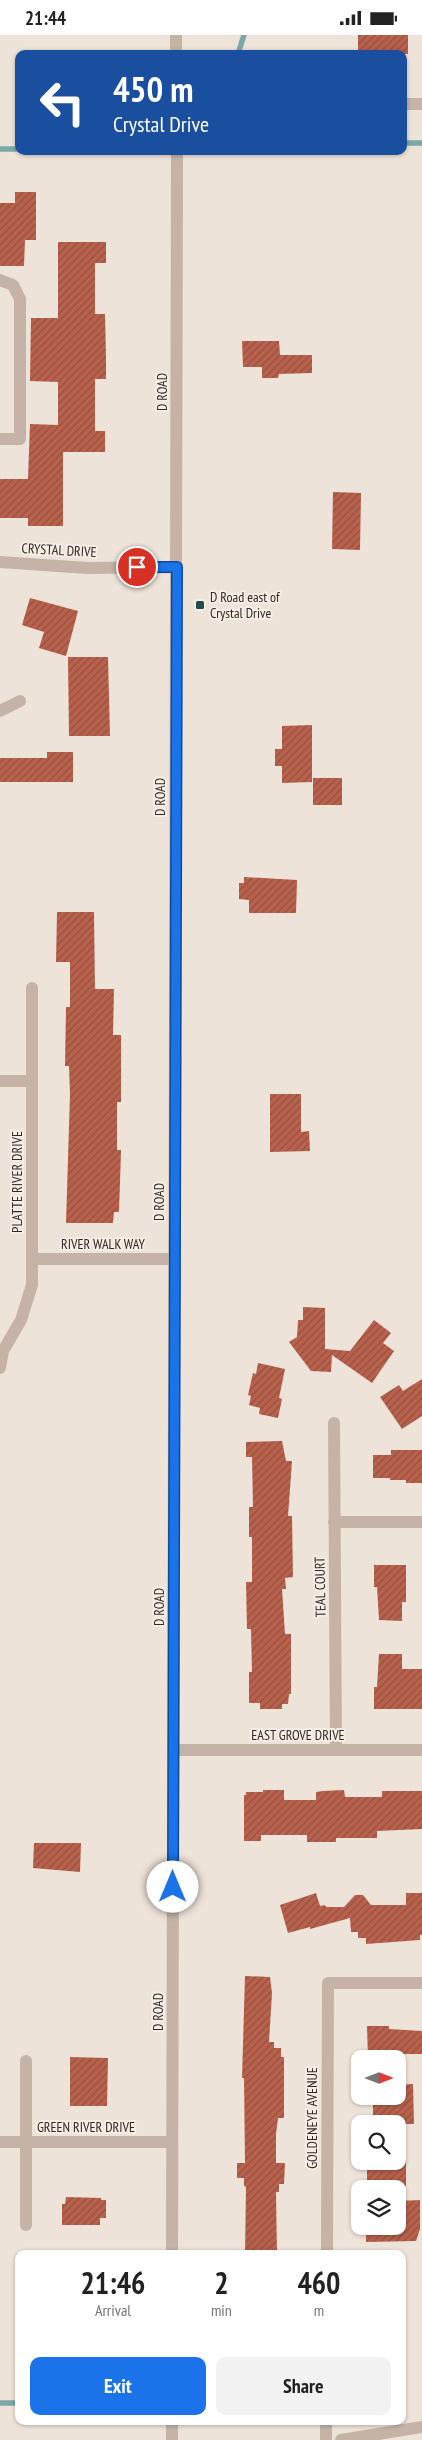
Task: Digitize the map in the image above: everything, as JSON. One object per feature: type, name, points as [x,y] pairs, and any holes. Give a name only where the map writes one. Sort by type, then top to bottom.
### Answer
[{"type":"street","points":[[176,35],[176,50]]},
{"type":"street","points":[[407,104],[422,104]]},
{"type":"street","name":"D ROAD","points":[[172,2250],[177,155]]},
{"type":"street","points":[[0,280],[13,285],[18,291],[20,299],[20,439],[0,439]]},
{"type":"street","name":"CRYSTAL DRIVE","points":[[0,561],[87,568],[177,567]]},
{"type":"street","points":[[0,711],[20,701]]},
{"type":"street","name":"PLATTE RIVER DRIVE","points":[[0,1368],[3,1351],[21,1320],[32,1285],[32,988]]},
{"type":"street","points":[[0,1081],[32,1081]]},
{"type":"street","name":"RIVER WALK WAY","points":[[32,1259],[174,1259]]},
{"type":"street","name":"TEAL COURT","points":[[334,1423],[336,1750]]},
{"type":"street","points":[[334,1522],[422,1523]]},
{"type":"street","name":"EAST GROVE DRIVE","points":[[173,1750],[422,1750]]},
{"type":"street","name":"GOLDENEYE AVENUE","points":[[327,2250],[328,1983],[422,1983]]},
{"type":"street","points":[[26,2061],[26,2225]]},
{"type":"street","name":"GREEN RIVER DRIVE","points":[[0,2142],[172,2142]]},
{"type":"street","points":[[172,2425],[172,2440]]},
{"type":"street","points":[[326,2425],[326,2440]]},
{"type":"street","points":[[341,2440],[422,2427]]},
{"type":"building","points":[[358,35],[408,35],[408,54],[407,50],[358,50]]},
{"type":"building","points":[[15,192],[36,192],[36,240],[25,240],[24,266],[0,266],[0,203],[15,203]]},
{"type":"building","points":[[58,242],[106,242],[106,263],[95,263],[95,314],[105,314],[106,379],[95,379],[95,431],[105,431],[105,452],[63,452],[63,526],[28,526],[28,518],[0,518],[0,479],[28,479],[30,424],[58,425],[58,382],[30,381],[31,318],[58,318]]},
{"type":"building","points":[[242,341],[279,341],[280,355],[312,355],[312,373],[279,374],[278,378],[262,378],[262,367],[243,367]]},
{"type":"building","points":[[333,492],[361,493],[360,550],[332,549]]},
{"type":"building","points":[[30,598],[78,611],[66,656],[39,648],[44,632],[22,625]]},
{"type":"building","points":[[68,657],[108,657],[110,736],[69,736]]},
{"type":"building","points":[[312,725],[312,782],[282,783],[282,766],[275,766],[275,749],[282,749],[282,726]]},
{"type":"building","points":[[47,752],[73,752],[73,782],[0,782],[0,758],[47,758]]},
{"type":"building","points":[[313,778],[342,778],[342,805],[313,805]]},
{"type":"building","points":[[244,877],[297,880],[296,913],[249,913],[249,900],[239,899],[239,883],[244,883]]},
{"type":"building","points":[[57,912],[94,912],[95,989],[114,989],[113,1035],[121,1035],[121,1102],[117,1102],[117,1150],[121,1150],[119,1212],[114,1212],[113,1223],[66,1223],[70,1094],[69,1066],[65,1066],[66,1007],[70,1007],[70,962],[56,962]]},
{"type":"building","points":[[270,1094],[301,1094],[301,1132],[309,1131],[310,1151],[270,1152]]},
{"type":"building","points":[[303,1307],[325,1308],[325,1349],[350,1351],[374,1320],[391,1333],[383,1343],[394,1351],[372,1383],[332,1355],[331,1372],[311,1371],[289,1342],[297,1337],[298,1320],[303,1320]]},
{"type":"building","points":[[258,1363],[285,1369],[279,1398],[282,1399],[278,1418],[259,1414],[260,1408],[249,1405],[251,1396],[248,1395],[253,1373],[256,1374]]},
{"type":"building","points":[[422,1379],[422,1416],[402,1429],[380,1397],[399,1385],[403,1391]]},
{"type":"building","points":[[282,1441],[286,1461],[292,1461],[288,1516],[292,1516],[293,1577],[285,1578],[286,1589],[282,1589],[285,1634],[291,1634],[291,1694],[289,1694],[288,1704],[282,1704],[282,1709],[260,1709],[260,1703],[249,1703],[249,1672],[252,1672],[251,1629],[247,1629],[246,1582],[252,1582],[252,1537],[249,1537],[249,1507],[253,1507],[252,1457],[246,1457],[246,1442]]},
{"type":"building","points":[[391,1450],[422,1450],[422,1483],[406,1483],[406,1480],[390,1480],[390,1478],[373,1478],[373,1455],[391,1455]]},
{"type":"building","points":[[374,1565],[406,1565],[406,1602],[402,1602],[402,1621],[379,1620],[377,1587],[374,1587]]},
{"type":"building","points":[[379,1654],[402,1654],[402,1669],[422,1669],[422,1709],[374,1709],[374,1687],[377,1687]]},
{"type":"building","points":[[263,1790],[284,1790],[284,1800],[316,1800],[316,1792],[323,1791],[344,1790],[345,1797],[382,1797],[382,1791],[422,1791],[422,1829],[377,1831],[377,1838],[336,1838],[336,1842],[307,1842],[307,1835],[261,1835],[261,1841],[244,1841],[244,1795],[246,1795],[246,1792],[263,1792]]},
{"type":"building","points":[[34,1843],[81,1843],[80,1872],[33,1868]]},
{"type":"building","points":[[316,1893],[320,1906],[344,1907],[355,1895],[363,1895],[371,1905],[406,1905],[406,1893],[422,1893],[422,1935],[420,1935],[420,1940],[366,1944],[366,1938],[358,1938],[358,1932],[351,1932],[350,1918],[288,1933],[280,1905]]},
{"type":"building","points":[[245,1976],[270,1977],[272,1993],[269,2042],[274,2042],[274,2048],[281,2048],[281,2057],[284,2057],[284,2118],[278,2118],[276,2134],[276,2163],[285,2163],[284,2184],[279,2184],[279,2192],[276,2192],[277,2250],[245,2250],[246,2187],[244,2186],[244,2178],[237,2178],[237,2163],[245,2163],[244,2078],[242,2078]]},
{"type":"building","points":[[367,2026],[389,2026],[389,2029],[422,2031],[422,2054],[406,2054],[406,2050],[368,2050]]},
{"type":"building","points":[[70,2057],[108,2058],[107,2106],[70,2106]]},
{"type":"building","points":[[406,2084],[413,2084],[414,2124],[406,2124],[406,2115],[373,2115],[373,2105],[406,2105]]},
{"type":"building","points":[[367,2170],[406,2170],[406,2180],[367,2180]]},
{"type":"building","points":[[66,2197],[101,2198],[101,2200],[106,2200],[106,2218],[100,2218],[100,2225],[62,2225],[62,2204],[65,2204]]},
{"type":"building","points":[[420,2200],[420,2229],[416,2241],[366,2242],[366,2235],[406,2235],[406,2201]]},
{"type":"waterway","points":[[239,50],[244,35]]},
{"type":"waterway","points":[[407,143],[422,143]]},
{"type":"waterway","points":[[0,149],[15,149]]},
{"type":"waterway","points":[[0,2403],[15,2403]]},
{"type":"place","name":"D Road east of Crystal Drive","points":[[200,605]]},
{"type":"route","points":[[137,567],[177,567],[173,1887]]}]
